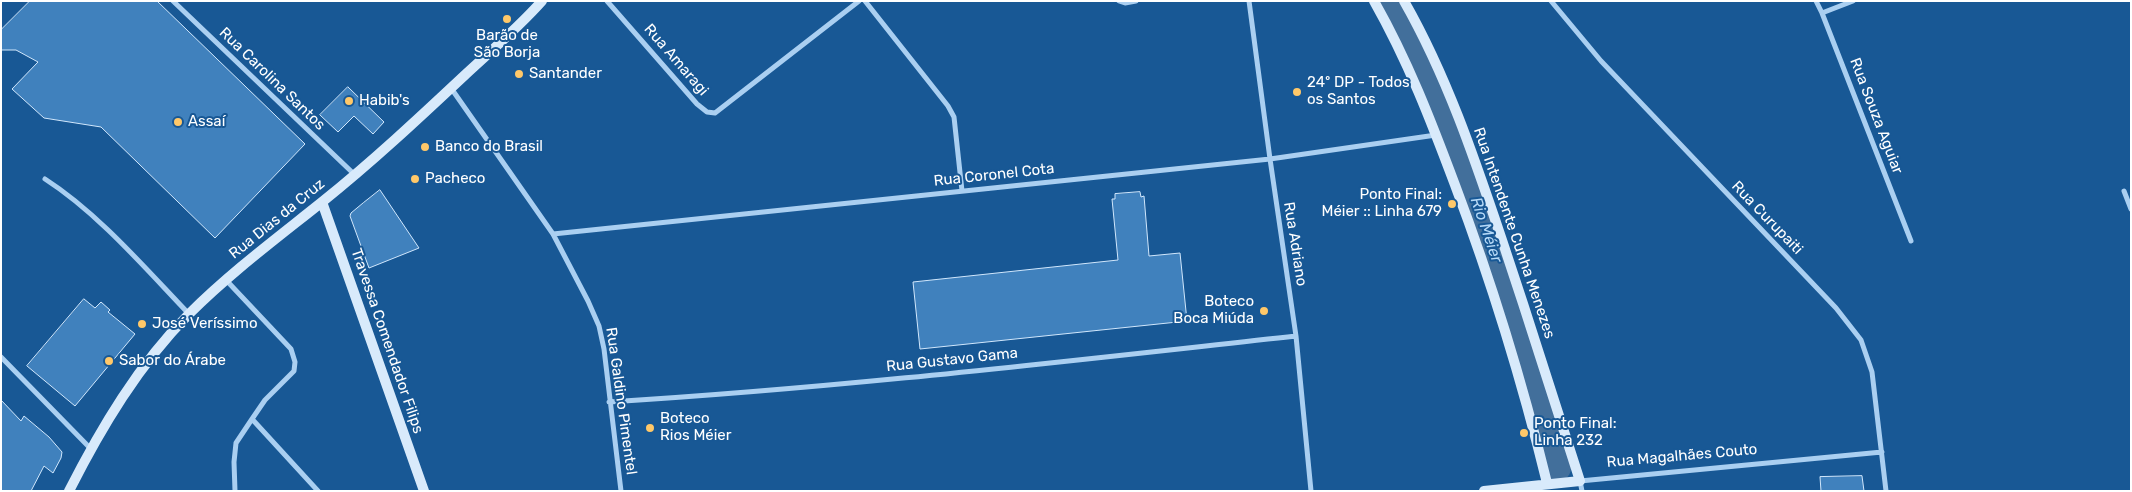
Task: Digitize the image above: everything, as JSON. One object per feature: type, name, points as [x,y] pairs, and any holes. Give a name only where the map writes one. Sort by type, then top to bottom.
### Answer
[{"type":"street","name":"Rua Carolina Santos","points":[[173,1],[355,175]]},
{"type":"street","name":"Rua Dias da Cruz","points":[[68,491],[90,448],[118,404],[138,376],[189,314],[226,280],[355,175],[451,88],[542,1]]},
{"type":"street","name":"Rua Amaragi","points":[[607,1],[697,104],[707,112],[715,113],[859,1]]},
{"type":"street","points":[[865,1],[954,116],[962,191]]},
{"type":"street","points":[[1119,1],[1125,4],[1136,1]]},
{"type":"street","name":"Rua Adriano","points":[[1249,1],[1296,336],[1311,491]]},
{"type":"street","points":[[1374,1],[1416,83],[1437,135],[1501,316],[1551,485]]},
{"type":"street","name":"Rua Intendente Cunha Menezes","points":[[1404,1],[1444,83],[1474,158],[1527,313],[1581,486]]},
{"type":"street","name":"Rua Curupaiti","points":[[1551,1],[1601,61],[1836,308],[1860,340],[1872,372],[1886,491]]},
{"type":"street","name":"Rua Souza Aguiar","points":[[1816,1],[1911,241]]},
{"type":"street","points":[[1822,13],[1853,1]]},
{"type":"street","name":"Rua Galdino Pimentel","points":[[451,88],[553,234],[599,326],[604,349],[621,491]]},
{"type":"street","name":"Rua Coronel Cota","points":[[553,234],[1270,159],[1437,135]]},
{"type":"street","points":[[45,179],[65,192],[90,214],[189,314]]},
{"type":"street","points":[[2124,191],[2131,209]]},
{"type":"street","name":"Travessa Comendador Filips","points":[[322,202],[424,491]]},
{"type":"street","points":[[226,280],[291,349],[295,362],[294,371],[265,400],[236,443],[234,462],[235,491]]},
{"type":"street","name":"Rua Gustavo Gama","points":[[609,402],[709,396],[908,378],[1296,336]]},
{"type":"street","points":[[1,356],[90,448]]},
{"type":"street","points":[[252,419],[318,491]]},
{"type":"street","name":"Rua Magalhães Couto","points":[[1484,491],[1551,485],[1569,481],[1581,486],[1882,452]]},
{"type":"building","name":"Assaí","points":[[30,1],[157,1],[305,144],[215,238],[101,127],[44,118],[12,89],[38,62],[16,50],[1,50],[1,30]]},
{"type":"building","name":"Habib's","points":[[348,87],[384,122],[373,134],[354,116],[338,132],[320,115]]},
{"type":"building","points":[[380,190],[419,248],[369,268],[350,216],[351,213]]},
{"type":"building","points":[[1140,192],[1141,197],[1144,196],[1149,256],[1180,253],[1187,321],[920,349],[913,282],[1118,260],[1112,199],[1115,199],[1115,194]]},
{"type":"building","points":[[84,299],[95,308],[101,302],[110,310],[108,312],[135,334],[75,406],[27,366]]},
{"type":"building","points":[[1,400],[21,421],[24,416],[49,437],[62,452],[53,473],[44,466],[31,491],[1,491]]},
{"type":"building","points":[[1862,476],[1864,491],[1821,491],[1820,477]]},
{"type":"waterway","name":"Rio Méier","points":[[1390,1],[1429,80],[1452,134],[1472,189],[1522,342],[1558,468]]},
{"type":"place","name":"Barão de São Borja","points":[[507,19]]},
{"type":"place","name":"Santander","points":[[519,74]]},
{"type":"place","name":"24º DP - Todos os Santos","points":[[1297,92]]},
{"type":"place","name":"Habib's","points":[[349,101]]},
{"type":"place","name":"Assaí","points":[[178,122]]},
{"type":"place","name":"Banco do Brasil","points":[[425,147]]},
{"type":"place","name":"Pacheco","points":[[415,179]]},
{"type":"place","name":"Ponto Final: Méier :: Linha 679","points":[[1452,204]]},
{"type":"place","name":"Boteco Boca Miúda","points":[[1264,311]]},
{"type":"place","name":"José Veríssimo","points":[[142,324]]},
{"type":"place","name":"Sabor do Árabe","points":[[109,361]]},
{"type":"place","name":"Boteco Rios Méier","points":[[650,428]]},
{"type":"place","name":"Ponto Final: Linha 232","points":[[1524,433]]}]
